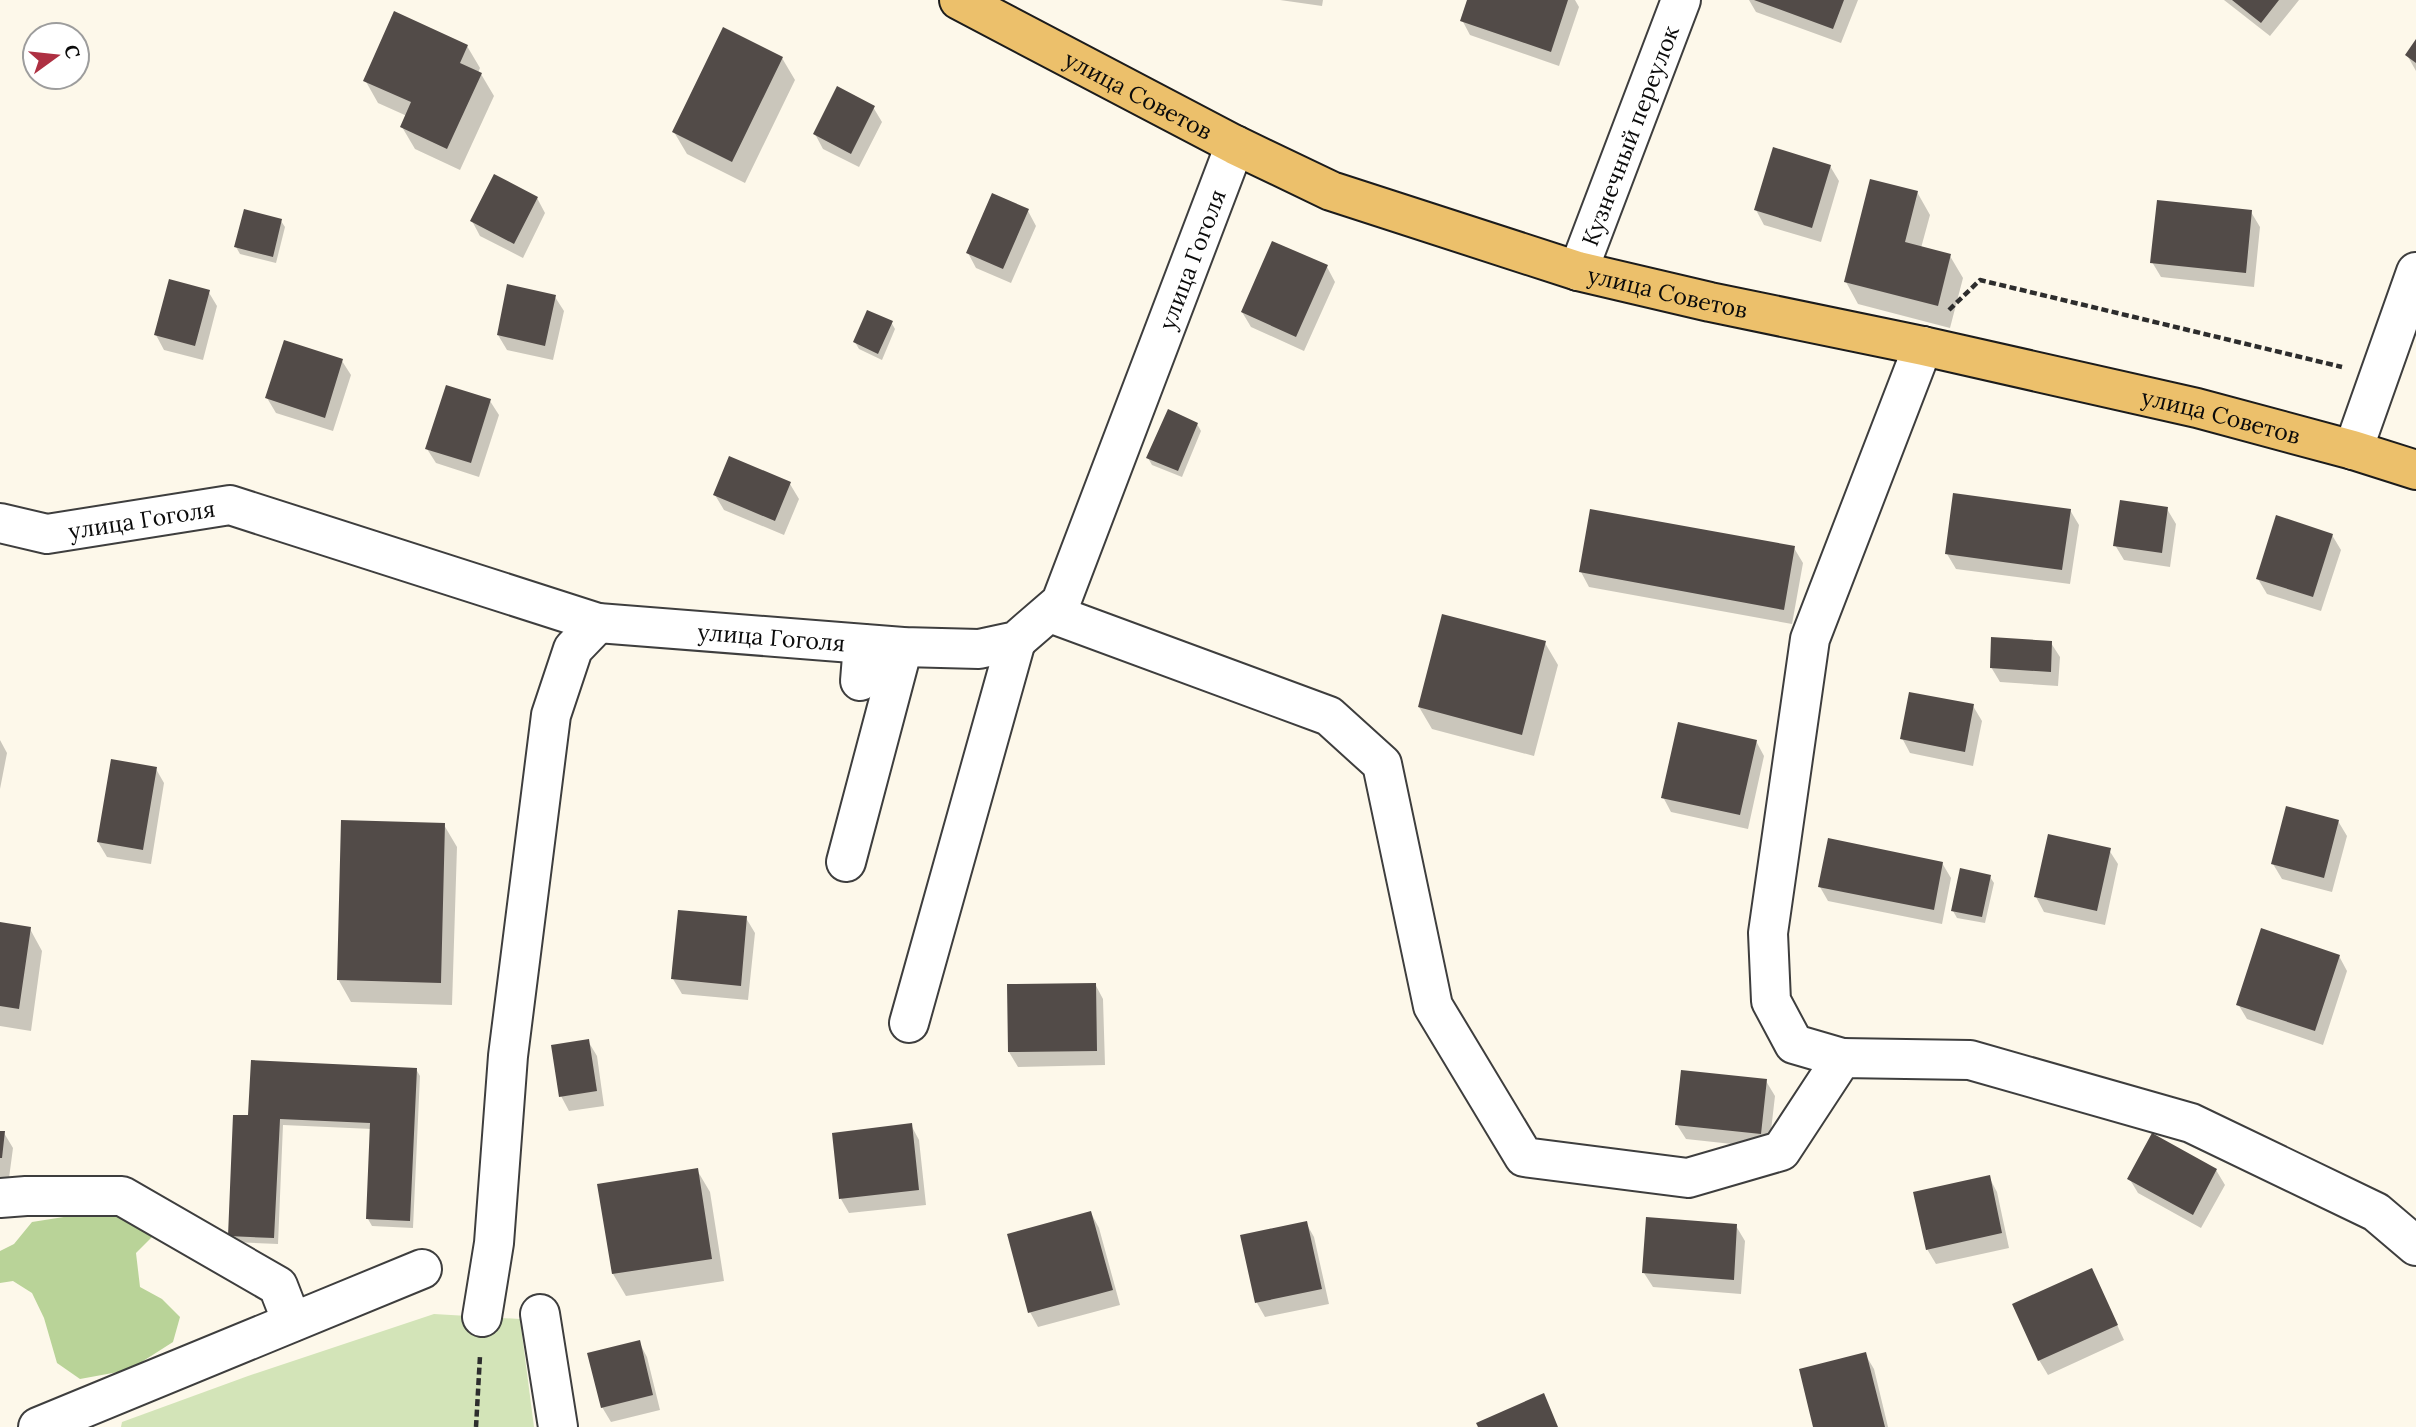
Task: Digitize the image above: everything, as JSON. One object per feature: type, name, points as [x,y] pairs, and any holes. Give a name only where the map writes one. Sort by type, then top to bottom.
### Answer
[{"type":"main road","name":"улица Советов","points":[[959,0],[1235,145],[1331,191],[1578,271],[2197,408],[2416,470]]},
{"type":"street","name":"Кузнечный переулок","points":[[1578,271],[1681,0]]},
{"type":"street","name":"улица Гоголя","points":[[0,523],[47,534],[230,505],[598,623],[903,647],[979,649],[1016,641],[1061,602],[1235,145]]},
{"type":"street","points":[[2353,450],[2416,271]]},
{"type":"street","points":[[1923,346],[1810,639],[1768,933],[1770,1001],[1794,1044],[1842,1058],[1970,1060],[2191,1124],[2375,1212],[2416,1246]]},
{"type":"street","points":[[1050,613],[1329,716],[1382,764],[1433,1006],[1524,1157],[1688,1178],[1781,1151],[1842,1058]]},
{"type":"street","points":[[482,1317],[494,1243],[508,1056],[551,715],[573,649],[598,623]]},
{"type":"street","points":[[909,1023],[1016,641]]},
{"type":"street","points":[[860,681],[863,643]]},
{"type":"street","points":[[846,862],[903,647]]},
{"type":"street","points":[[0,1198],[122,1196],[278,1286],[292,1322]]},
{"type":"street","points":[[38,1427],[422,1269]]},
{"type":"street","points":[[540,1314],[558,1427]]},
{"type":"path","points":[[1945,314],[1980,280],[2378,375]]},
{"type":"path","points":[[476,1427],[482,1317]]},
{"type":"green space","points":[[89,1213],[128,1216],[157,1232],[136,1253],[140,1287],[162,1299],[180,1317],[173,1342],[129,1370],[80,1379],[57,1363],[44,1318],[32,1293],[13,1281],[0,1283],[0,1251],[14,1244],[32,1222]]},
{"type":"green space","points":[[434,1314],[520,1319],[534,1427],[121,1427],[122,1422],[248,1376]]},
{"type":"building","points":[[1467,0],[1568,0],[1551,52],[1460,21]]},
{"type":"building","points":[[1754,0],[1844,0],[1833,29]]},
{"type":"building","points":[[2232,0],[2279,0],[2261,23]]},
{"type":"building","points":[[394,11],[468,45],[460,63],[482,73],[447,149],[400,127],[411,102],[363,81]]},
{"type":"building","points":[[723,27],[783,57],[732,162],[672,132]]},
{"type":"building","points":[[2416,39],[2416,63],[2405,55]]},
{"type":"building","points":[[837,86],[875,106],[851,154],[813,134]]},
{"type":"building","points":[[1773,147],[1831,165],[1812,228],[1754,210]]},
{"type":"building","points":[[494,174],[538,197],[514,244],[470,221]]},
{"type":"building","points":[[1870,179],[1918,191],[1905,242],[1951,254],[1938,306],[1844,282]]},
{"type":"building","points":[[992,193],[1029,209],[1003,269],[966,253]]},
{"type":"building","points":[[2157,200],[2252,210],[2246,273],[2150,263]]},
{"type":"building","points":[[244,209],[282,219],[273,257],[234,247]]},
{"type":"building","points":[[1272,241],[1328,265],[1296,337],[1241,312]]},
{"type":"building","points":[[169,279],[210,290],[195,346],[154,335]]},
{"type":"building","points":[[507,284],[556,295],[545,346],[497,335]]},
{"type":"building","points":[[867,310],[893,321],[878,354],[853,342]]},
{"type":"building","points":[[284,340],[343,359],[325,418],[265,398]]},
{"type":"building","points":[[446,385],[491,399],[471,463],[425,449]]},
{"type":"building","points":[[1168,409],[1198,423],[1178,471],[1146,458]]},
{"type":"building","points":[[729,456],[791,482],[775,521],[713,495]]},
{"type":"building","points":[[1953,493],[2071,509],[2062,570],[1945,554]]},
{"type":"building","points":[[2120,500],[2168,507],[2162,553],[2113,546]]},
{"type":"building","points":[[1590,509],[1795,546],[1784,610],[1579,572]]},
{"type":"building","points":[[2276,515],[2333,534],[2313,597],[2256,579]]},
{"type":"building","points":[[1442,614],[1546,641],[1522,735],[1418,707]]},
{"type":"building","points":[[1991,637],[2052,641],[2051,672],[1990,668]]},
{"type":"building","points":[[1909,692],[1974,704],[1965,752],[1900,739]]},
{"type":"building","points":[[1678,722],[1757,740],[1740,815],[1661,798]]},
{"type":"building","points":[[111,759],[157,767],[143,850],[97,842]]},
{"type":"building","points":[[2286,806],[2339,820],[2324,878],[2271,864]]},
{"type":"building","points":[[341,820],[445,823],[441,983],[337,980]]},
{"type":"building","points":[[2048,834],[2111,848],[2097,911],[2034,897]]},
{"type":"building","points":[[1828,838],[1943,862],[1934,910],[1818,887]]},
{"type":"building","points":[[1960,868],[1991,875],[1982,917],[1951,911]]},
{"type":"building","points":[[678,910],[747,916],[741,986],[671,979]]},
{"type":"building","points":[[0,922],[31,927],[19,1009],[0,1006]]},
{"type":"building","points":[[2261,928],[2340,955],[2315,1031],[2236,1005]]},
{"type":"building","points":[[1096,983],[1097,1051],[1008,1052],[1007,984]]},
{"type":"building","points":[[589,1039],[597,1091],[559,1097],[551,1045]]},
{"type":"building","points":[[251,1060],[417,1068],[410,1221],[366,1219],[370,1123],[280,1119],[274,1238],[228,1236],[233,1115],[248,1115]]},
{"type":"building","points":[[1681,1070],[1767,1079],[1761,1134],[1675,1125]]},
{"type":"building","points":[[912,1123],[919,1190],[839,1199],[832,1133]]},
{"type":"building","points":[[0,1131],[5,1131],[2,1158],[0,1158]]},
{"type":"building","points":[[2152,1133],[2217,1169],[2193,1215],[2127,1179]]},
{"type":"building","points":[[698,1168],[712,1259],[612,1274],[597,1184]]},
{"type":"building","points":[[1990,1175],[2002,1233],[1926,1250],[1913,1192]]},
{"type":"building","points":[[1091,1211],[1113,1290],[1028,1313],[1007,1234]]},
{"type":"building","points":[[1646,1217],[1737,1224],[1734,1280],[1642,1273]]},
{"type":"building","points":[[1307,1221],[1322,1289],[1255,1303],[1240,1235]]},
{"type":"building","points":[[2092,1268],[2118,1325],[2038,1361],[2012,1304]]},
{"type":"building","points":[[640,1340],[653,1395],[601,1408],[587,1353]]},
{"type":"building","points":[[1866,1352],[1885,1427],[1813,1427],[1799,1369]]},
{"type":"building","points":[[1544,1393],[1558,1427],[1478,1427],[1476,1423]]}]
